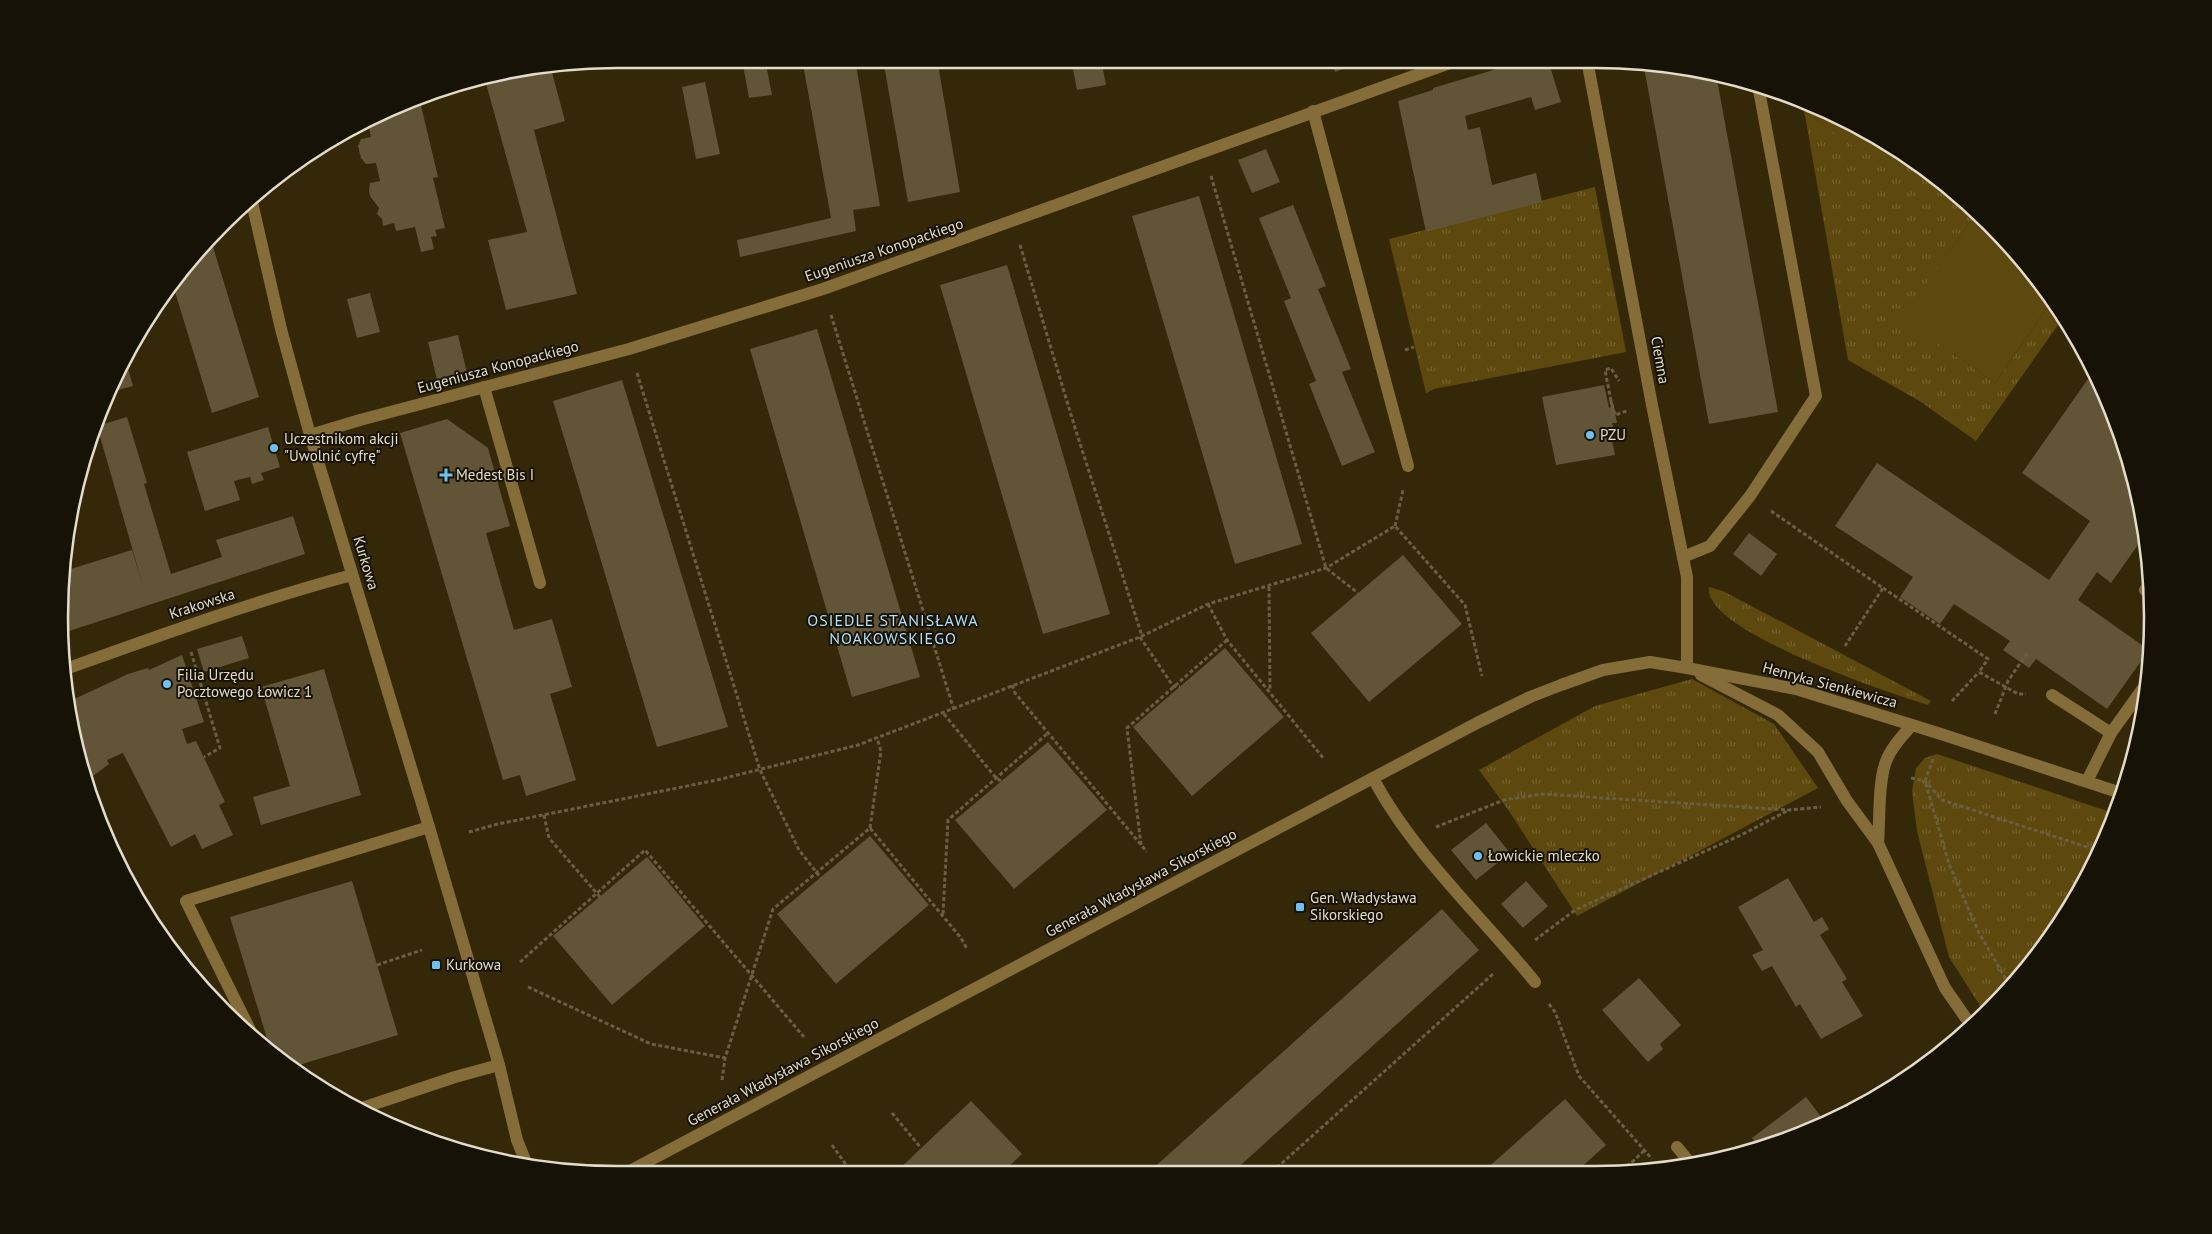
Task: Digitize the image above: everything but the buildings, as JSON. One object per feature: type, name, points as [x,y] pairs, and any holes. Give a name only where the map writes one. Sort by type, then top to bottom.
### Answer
[{"type":"street","name":"Eugeniusza Konopackiego","points":[[310,435],[629,349],[823,290],[1435,68]]},
{"type":"street","name":"Ciemna","points":[[1589,68],[1687,577],[1688,668]]},
{"type":"street","points":[[1683,557],[1710,546],[1750,496],[1816,396],[1760,93]]},
{"type":"street","points":[[1313,111],[1408,466]]},
{"type":"street","name":"Kurkowa","points":[[254,205],[281,328],[310,435],[430,827],[500,1065],[517,1140],[524,1158]]},
{"type":"street","points":[[484,387],[540,583]]},
{"type":"street","name":"Krakowska","points":[[70,667],[183,627],[352,574]]},
{"type":"street","name":"Generała Władysława Sikorskiego","points":[[639,1166],[1477,723],[1530,697],[1603,670],[1650,662],[1688,668]]},
{"type":"street","points":[[1688,668],[1778,715],[1818,752],[1847,801],[1878,843],[1945,988],[1968,1021]]},
{"type":"street","name":"Henryka Sienkiewicza","points":[[1688,668],[1796,689],[2116,791]]},
{"type":"street","points":[[2087,782],[2111,733],[2139,694]]},
{"type":"street","points":[[2052,696],[2111,733]]},
{"type":"street","points":[[1878,843],[1881,789],[1885,764],[1898,741],[1912,725]]},
{"type":"street","points":[[1373,778],[1411,838],[1535,982]]},
{"type":"street","points":[[246,1022],[186,901],[430,827]]},
{"type":"street","points":[[367,1106],[454,1077],[500,1065]]},
{"type":"street","points":[[1677,1147],[1687,1159]]},
{"type":"path","points":[[1209,171],[1326,568],[1358,593]]},
{"type":"path","points":[[1019,241],[1075,428],[1141,636],[1173,686]]},
{"type":"path","points":[[831,315],[954,710]]},
{"type":"path","points":[[1611,416],[1614,416],[1605,370],[1612,368],[1622,384]]},
{"type":"path","points":[[636,373],[760,770],[798,850],[820,878]]},
{"type":"path","points":[[1611,401],[1614,415],[1622,413]]},
{"type":"path","points":[[468,832],[760,770],[858,745],[944,714],[1012,685],[1141,636],[1208,604],[1269,587],[1326,568],[1395,526],[1408,466]]},
{"type":"path","points":[[1750,496],[1988,659],[1979,672],[1952,701]]},
{"type":"path","points":[[1395,526],[1465,605],[1482,676]]},
{"type":"path","points":[[1269,587],[1270,692]]},
{"type":"path","points":[[1845,646],[1883,588]]},
{"type":"path","points":[[1208,604],[1227,640],[1324,759]]},
{"type":"path","points":[[183,627],[220,748],[204,758]]},
{"type":"path","points":[[1141,845],[1127,728],[1227,640]]},
{"type":"path","points":[[1995,714],[2005,687],[2027,653]]},
{"type":"path","points":[[1979,672],[2005,687]]},
{"type":"path","points":[[1012,685],[1015,693],[1147,852]]},
{"type":"path","points":[[1173,686],[1180,686]]},
{"type":"path","points":[[944,714],[996,778],[1001,781]]},
{"type":"path","points":[[943,915],[948,820],[1048,733]]},
{"type":"path","points":[[722,1080],[725,1058],[773,909],[870,828],[881,751],[877,738]]},
{"type":"path","points":[[1935,753],[1925,781],[1949,864],[1979,933],[2007,981]]},
{"type":"path","points":[[1911,778],[1925,781],[1942,800],[2093,850]]},
{"type":"path","points":[[1411,838],[1504,800],[1542,794],[1789,810],[1826,807]]},
{"type":"path","points":[[544,815],[550,838],[596,894],[600,896]]},
{"type":"path","points":[[870,828],[943,915],[961,938],[966,949]]},
{"type":"path","points":[[520,962],[645,850],[804,1037]]},
{"type":"path","points":[[377,965],[422,950]]},
{"type":"path","points":[[1535,982],[1555,1012],[1579,1076],[1644,1150],[1628,1165]]},
{"type":"path","points":[[528,987],[652,1044],[725,1058]]},
{"type":"path","points":[[892,1113],[921,1148]]},
{"type":"path","points":[[832,1145],[847,1166]]},
{"type":"green space","points":[[1804,109],[1817,114],[1814,118],[1857,148],[1864,138],[1900,160],[1930,181],[1973,218],[1903,319],[1995,383],[2048,307],[2059,323],[1976,441],[1921,402],[1848,360]]},
{"type":"green space","points":[[1817,114],[1865,138],[1857,149],[1814,118]]},
{"type":"green space","points":[[1595,187],[1626,352],[1434,389],[1426,393],[1389,239]]},
{"type":"green space","points":[[1973,218],[2008,255],[2031,282],[2048,307],[1995,383],[1902,319]]},
{"type":"green space","points":[[1709,587],[1723,591],[1931,701],[1928,705],[1878,688],[1802,658],[1766,641],[1735,622],[1715,604]]},
{"type":"green space","points":[[1692,679],[1774,724],[1818,788],[1577,916],[1509,811],[1479,770],[1595,706]]},
{"type":"green space","points":[[1937,754],[2109,812],[2088,860],[2052,922],[2031,952],[1982,1008],[1949,957],[1917,831],[1912,791],[1916,768],[1925,758]]},
{"type":"place","name":"PZU","points":[[1590,435]]},
{"type":"place","name":"Uczestnikom akcji \"Uwolnić cyfrę\"","points":[[274,448]]},
{"type":"place","name":"Medest Bis I","points":[[446,475]]},
{"type":"place","name":"Filia Urzędu Pocztowego Łowicz 1","points":[[167,684]]},
{"type":"place","name":"Łowickie mleczko","points":[[1478,856]]},
{"type":"place","name":"Gen. Władysława Sikorskiego","points":[[1300,907]]},
{"type":"place","name":"Kurkowa","points":[[436,965]]},
{"type":"district","name":"OSIEDLE STANISŁAWA NOAKOWSKIEGO","points":[[893,629]]}]
